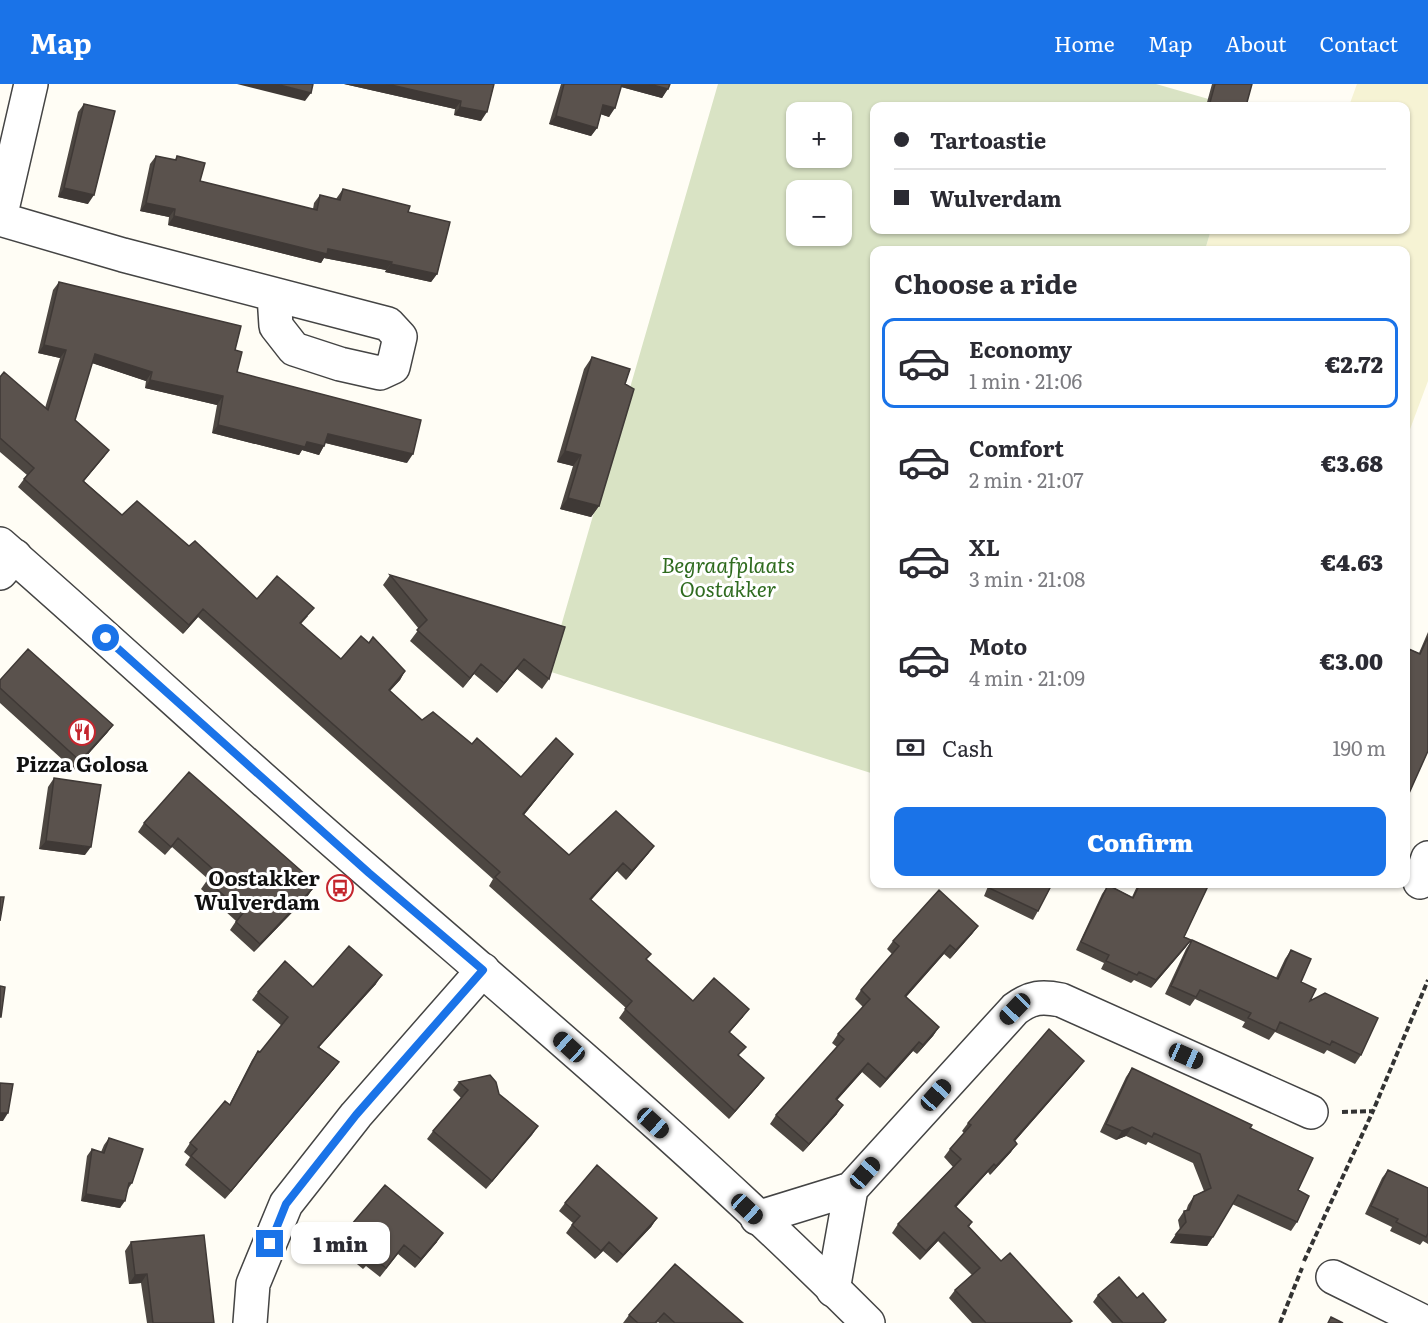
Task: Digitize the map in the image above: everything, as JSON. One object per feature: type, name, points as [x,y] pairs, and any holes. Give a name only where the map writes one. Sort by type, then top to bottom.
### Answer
[{"type":"street","points":[[32,84],[0,219],[274,295]]},
{"type":"street","points":[[5,558],[483,970],[757,1218],[868,1323]]},
{"type":"street","points":[[250,1323],[253,1284],[286,1204],[356,1115],[483,970]]},
{"type":"street","points":[[757,1218],[851,1189],[1015,1009],[1026,1001],[1043,996],[1061,1000],[1311,1112]]},
{"type":"street","points":[[833,1290],[851,1189]]},
{"type":"street","points":[[1333,1277],[1426,1323]]},
{"type":"path","points":[[1327,1215],[1428,980]]},
{"type":"path","points":[[1311,1112],[1373,1111]]},
{"type":"shaded area","points":[[1357,84],[1428,84],[1428,381],[1410,429],[1410,246],[1206,246],[1210,234],[1410,234],[1410,102],[1350,102]]},
{"type":"green space","name":"Begraafplaats Oostakker","points":[[718,84],[1156,84],[1219,102],[870,102],[870,234],[1210,234],[1206,246],[870,246],[870,773],[548,671]]},
{"type":"building","points":[[276,84],[313,84],[311,93]]},
{"type":"building","points":[[387,84],[494,84],[487,112],[460,107],[461,101]]},
{"type":"building","points":[[564,84],[622,84],[615,108],[603,105],[597,128],[556,116]]},
{"type":"building","points":[[649,84],[670,84],[668,89]]},
{"type":"building","points":[[1215,84],[1252,84],[1247,102],[1210,102]]},
{"type":"building","points":[[84,104],[115,111],[94,195],[64,188]]},
{"type":"building","points":[[156,156],[176,160],[177,156],[205,163],[200,181],[317,210],[320,195],[340,200],[343,189],[410,206],[408,212],[450,222],[437,274],[328,249],[327,254],[174,216],[175,209],[146,203]]},
{"type":"building","points":[[59,282],[241,326],[235,350],[242,352],[237,372],[421,420],[413,454],[328,434],[324,446],[307,442],[305,447],[218,425],[223,396],[150,380],[152,372],[95,354],[75,420],[109,450],[83,481],[122,515],[137,501],[189,546],[195,541],[257,599],[277,576],[314,608],[300,623],[341,659],[361,636],[369,643],[373,637],[405,671],[389,690],[422,720],[433,712],[472,744],[477,738],[521,777],[556,738],[573,754],[523,814],[569,855],[616,811],[654,846],[632,871],[623,863],[590,899],[651,954],[646,959],[693,1001],[714,978],[749,1009],[729,1032],[746,1047],[738,1055],[764,1078],[735,1111],[625,1009],[632,1001],[495,877],[500,872],[203,609],[189,625],[24,479],[34,468],[0,438],[0,377],[4,372],[48,410],[66,350],[44,345]]},
{"type":"building","points":[[592,357],[630,369],[625,384],[634,389],[599,506],[568,498],[581,455],[565,451]]},
{"type":"building","points":[[390,575],[565,627],[549,679],[524,659],[504,683],[481,664],[470,678],[417,630],[427,620]]},
{"type":"building","points":[[1428,637],[1428,751],[1410,791],[1410,649],[1420,654]]},
{"type":"building","points":[[28,649],[113,725],[80,761],[0,688],[0,680]]},
{"type":"building","points":[[189,772],[307,876],[304,880],[313,888],[260,944],[236,922],[243,913],[207,880],[215,871],[178,838],[171,847],[144,823]]},
{"type":"building","points":[[54,778],[101,785],[91,847],[46,841]]},
{"type":"building","points":[[989,888],[1050,888],[1038,911]]},
{"type":"building","points":[[1107,888],[1114,888],[1133,898],[1138,888],[1207,888],[1184,937],[1191,940],[1156,980],[1139,972],[1137,975],[1106,961],[1109,955],[1081,942]]},
{"type":"building","points":[[939,890],[978,926],[956,950],[950,945],[905,996],[939,1027],[923,1045],[919,1042],[886,1079],[868,1063],[836,1099],[843,1105],[809,1144],[776,1115],[844,1039],[838,1034],[870,999],[861,990],[899,946],[893,941]]},
{"type":"building","points":[[0,897],[4,897],[0,921]]},
{"type":"building","points":[[1192,940],[1278,979],[1291,950],[1311,959],[1301,982],[1316,989],[1310,1001],[1325,993],[1378,1018],[1361,1055],[1332,1041],[1330,1045],[1280,1022],[1276,1031],[1248,1018],[1251,1013],[1200,990],[1196,997],[1171,986]]},
{"type":"building","points":[[349,946],[382,975],[318,1047],[339,1062],[231,1191],[191,1156],[197,1149],[190,1143],[225,1101],[230,1105],[258,1051],[260,1052],[288,1017],[258,992],[285,961],[313,987]]},
{"type":"building","points":[[0,986],[5,987],[1,1017],[0,1017]]},
{"type":"building","points":[[1049,1029],[1084,1061],[1014,1140],[1017,1144],[996,1166],[994,1164],[955,1206],[972,1222],[968,1226],[1001,1261],[1010,1253],[1072,1321],[1069,1323],[986,1323],[955,1290],[980,1268],[944,1232],[926,1251],[898,1224],[961,1159],[950,1149],[971,1125],[968,1123]]},
{"type":"building","points":[[1132,1068],[1252,1125],[1250,1128],[1313,1158],[1298,1190],[1309,1196],[1297,1222],[1238,1195],[1213,1237],[1176,1234],[1186,1222],[1184,1211],[1189,1210],[1194,1196],[1211,1188],[1200,1154],[1154,1133],[1152,1137],[1132,1127],[1122,1131],[1106,1124]]},
{"type":"building","points":[[490,1075],[496,1082],[499,1094],[538,1126],[492,1181],[433,1131],[468,1090],[459,1082]]},
{"type":"building","points":[[0,1083],[13,1084],[8,1113],[0,1113]]},
{"type":"building","points":[[109,1138],[143,1149],[132,1183],[129,1183],[125,1201],[86,1194],[92,1149],[104,1153]]},
{"type":"building","points":[[597,1165],[657,1218],[623,1255],[609,1242],[601,1251],[572,1225],[580,1216],[565,1203]]},
{"type":"building","points":[[1388,1170],[1428,1188],[1428,1233],[1426,1237],[1396,1222],[1398,1219],[1371,1206]]},
{"type":"building","points":[[385,1185],[443,1233],[421,1259],[404,1245],[386,1268],[372,1257],[370,1261],[341,1237]]},
{"type":"building","points":[[204,1235],[214,1323],[153,1323],[147,1274],[135,1275],[131,1242]]},
{"type":"building","points":[[675,1264],[743,1323],[675,1323],[664,1313],[655,1323],[638,1323],[629,1315]]},
{"type":"building","points":[[1119,1277],[1137,1298],[1143,1293],[1166,1320],[1163,1323],[1123,1323],[1098,1295]]},
{"type":"building","points":[[1331,1317],[1343,1323],[1328,1323]]},
{"type":"place","name":"Pizza Golosa","points":[[82,732]]},
{"type":"place","name":"Oostakker Wulverdam","points":[[340,888]]},
{"type":"route","points":[[106,638],[369,873],[483,970],[356,1115],[286,1204],[270,1244]]}]
